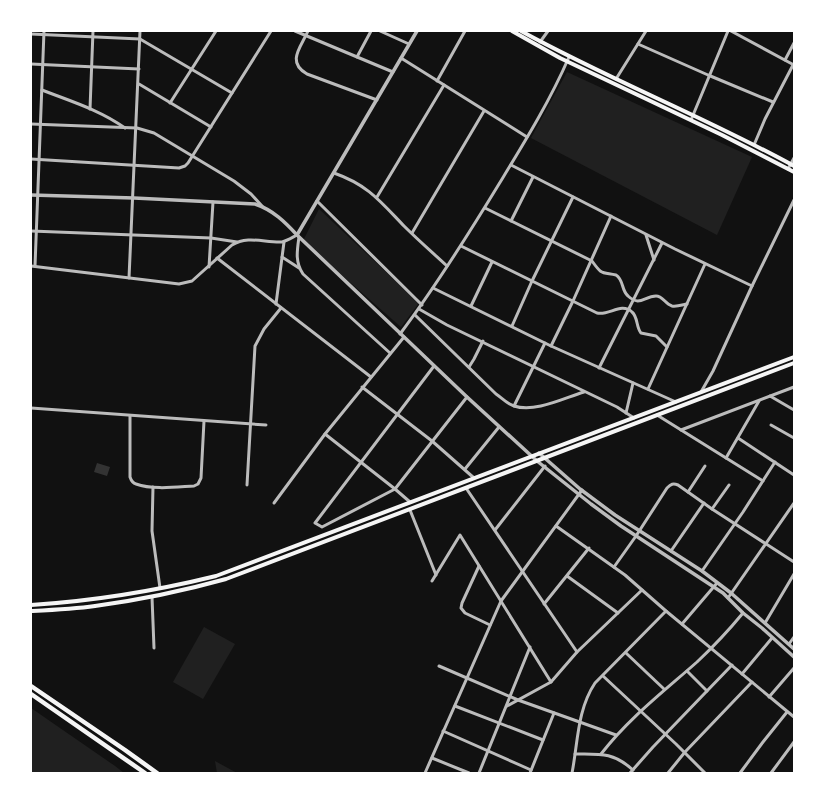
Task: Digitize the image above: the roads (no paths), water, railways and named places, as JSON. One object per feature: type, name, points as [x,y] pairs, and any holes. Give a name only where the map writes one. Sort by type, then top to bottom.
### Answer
[{"type":"main road","points":[[512,31],[568,59],[754,145],[791,166],[794,172]]},
{"type":"main road","points":[[521,31],[568,59],[616,79],[791,166]]},
{"type":"main road","points":[[31,605],[73,602],[160,588],[223,573],[794,357]]},
{"type":"main road","points":[[31,612],[93,607],[186,590],[226,579],[683,405],[793,365]]},
{"type":"main road","points":[[701,392],[703,398]]},
{"type":"main road","points":[[676,402],[683,405]]},
{"type":"main road","points":[[634,418],[640,422]]},
{"type":"main road","points":[[31,686],[126,750],[157,773]]},
{"type":"main road","points":[[31,694],[145,773]]},
{"type":"street","points":[[90,109],[93,31]]},
{"type":"street","points":[[129,278],[134,198],[140,31]]},
{"type":"street","points":[[170,102],[216,31]]},
{"type":"street","points":[[31,159],[179,168],[185,166],[193,156],[271,31]]},
{"type":"street","points":[[295,31],[393,72]]},
{"type":"street","points":[[308,31],[296,55],[297,66],[301,71],[377,100]]},
{"type":"street","points":[[357,57],[372,31]]},
{"type":"street","points":[[380,31],[409,44]]},
{"type":"street","points":[[299,268],[297,254],[298,236],[417,31]]},
{"type":"street","points":[[437,81],[465,31]]},
{"type":"street","points":[[540,42],[548,31]]},
{"type":"street","points":[[616,79],[646,31]]},
{"type":"street","points":[[692,117],[708,75],[728,31]]},
{"type":"street","points":[[731,31],[793,65],[773,102],[754,145]]},
{"type":"street","points":[[35,266],[44,33]]},
{"type":"street","points":[[31,34],[44,33],[140,38],[232,93]]},
{"type":"street","points":[[785,60],[794,43]]},
{"type":"street","points":[[638,44],[773,102]]},
{"type":"street","points":[[401,58],[526,137]]},
{"type":"street","points":[[400,334],[434,288],[485,208],[511,165],[568,59]]},
{"type":"street","points":[[31,64],[139,69]]},
{"type":"street","points":[[139,84],[211,127]]},
{"type":"street","points":[[377,197],[444,86]]},
{"type":"street","points":[[42,90],[110,118],[125,128]]},
{"type":"street","points":[[412,233],[484,111]]},
{"type":"street","points":[[31,124],[137,128],[154,133],[234,181],[251,194],[262,206],[282,219],[466,397],[537,461],[579,495],[636,536],[714,587],[794,657]]},
{"type":"street","points":[[791,166],[794,158]]},
{"type":"street","points":[[511,165],[662,243],[752,286]]},
{"type":"street","points":[[334,173],[348,178],[377,197],[412,233],[448,266]]},
{"type":"street","points":[[511,221],[533,177]]},
{"type":"street","points":[[31,195],[134,198],[255,204],[262,206]]},
{"type":"street","points":[[512,326],[551,240],[574,197]]},
{"type":"street","points":[[701,392],[713,371],[794,200]]},
{"type":"street","points":[[317,201],[422,305]]},
{"type":"street","points":[[209,267],[213,202]]},
{"type":"street","points":[[485,208],[592,261],[601,272],[616,275],[619,277],[626,294],[633,300],[639,301],[659,296],[670,305],[674,306],[687,304]]},
{"type":"street","points":[[551,346],[592,261],[611,216]]},
{"type":"street","points":[[31,231],[210,238],[237,242]]},
{"type":"street","points":[[646,234],[654,260]]},
{"type":"street","points":[[31,266],[179,284],[192,281],[237,242],[244,240],[284,242],[298,236]]},
{"type":"street","points":[[276,304],[284,242]]},
{"type":"street","points":[[599,368],[662,243]]},
{"type":"street","points":[[461,246],[601,314],[614,309],[628,310],[634,314],[641,333],[656,336],[667,347]]},
{"type":"street","points":[[282,257],[299,268],[303,274],[390,353]]},
{"type":"street","points":[[217,258],[371,376]]},
{"type":"street","points":[[471,306],[492,262]]},
{"type":"street","points":[[648,389],[706,264]]},
{"type":"street","points":[[434,288],[551,346],[676,402]]},
{"type":"street","points":[[247,485],[255,346],[264,329],[281,308]]},
{"type":"street","points":[[419,309],[447,325],[483,341],[634,418]]},
{"type":"street","points":[[415,315],[504,400],[514,406],[522,408],[538,407],[584,392]]},
{"type":"street","points":[[274,503],[325,434],[404,337]]},
{"type":"street","points":[[469,367],[483,341]]},
{"type":"street","points":[[514,406],[545,343]]},
{"type":"street","points":[[434,366],[315,523],[322,527],[395,489],[466,397]]},
{"type":"street","points":[[626,413],[634,383]]},
{"type":"street","points":[[362,387],[432,441],[474,478]]},
{"type":"street","points":[[681,430],[794,387]]},
{"type":"street","points":[[770,396],[794,410]]},
{"type":"street","points":[[726,458],[759,400]]},
{"type":"street","points":[[31,408],[266,425]]},
{"type":"street","points":[[657,415],[763,481]]},
{"type":"street","points":[[130,416],[130,477],[132,482],[136,484],[153,487],[194,486],[198,484],[201,478],[204,421]]},
{"type":"street","points":[[771,425],[794,438]]},
{"type":"street","points":[[465,469],[499,427]]},
{"type":"street","points":[[325,434],[410,502]]},
{"type":"street","points":[[738,438],[794,475]]},
{"type":"street","points":[[538,453],[582,490],[615,515],[702,571],[766,623],[794,649]]},
{"type":"street","points":[[702,571],[775,462]]},
{"type":"street","points":[[495,530],[545,466]]},
{"type":"street","points":[[688,492],[705,466]]},
{"type":"street","points":[[614,567],[670,485],[674,483],[794,562]]},
{"type":"street","points":[[712,509],[729,485]]},
{"type":"street","points":[[153,487],[152,531],[160,588]]},
{"type":"street","points":[[466,488],[577,652]]},
{"type":"street","points":[[425,773],[501,601],[582,490]]},
{"type":"street","points":[[671,551],[704,503]]},
{"type":"street","points":[[728,598],[794,503]]},
{"type":"street","points":[[410,510],[436,575]]},
{"type":"street","points":[[556,526],[614,567],[794,717]]},
{"type":"street","points":[[432,581],[460,535],[551,682]]},
{"type":"street","points":[[544,604],[589,548]]},
{"type":"street","points":[[479,566],[461,608],[465,613],[490,625]]},
{"type":"street","points":[[766,623],[794,574]]},
{"type":"street","points":[[567,576],[618,613]]},
{"type":"street","points":[[682,624],[717,583]]},
{"type":"street","points":[[507,706],[551,682],[577,652],[642,590]]},
{"type":"street","points":[[152,597],[154,648]]},
{"type":"street","points":[[572,773],[579,722],[590,690],[595,683],[666,611]]},
{"type":"street","points":[[602,754],[616,735],[664,689],[687,671],[744,613]]},
{"type":"street","points":[[789,644],[794,637]]},
{"type":"street","points":[[742,674],[772,638]]},
{"type":"street","points":[[478,773],[530,648]]},
{"type":"street","points":[[626,653],[664,689]]},
{"type":"street","points":[[575,754],[602,754],[621,760],[632,772],[732,665]]},
{"type":"street","points":[[439,666],[518,700],[616,735]]},
{"type":"street","points":[[769,697],[794,668]]},
{"type":"street","points":[[687,671],[707,691]]},
{"type":"street","points":[[603,676],[642,711],[705,773]]},
{"type":"street","points":[[668,773],[685,752],[752,682]]},
{"type":"street","points":[[455,706],[543,740]]},
{"type":"street","points":[[740,773],[787,712]]},
{"type":"street","points":[[443,731],[530,772],[554,713]]},
{"type":"street","points":[[771,773],[794,742]]},
{"type":"street","points":[[432,758],[468,773]]}]
